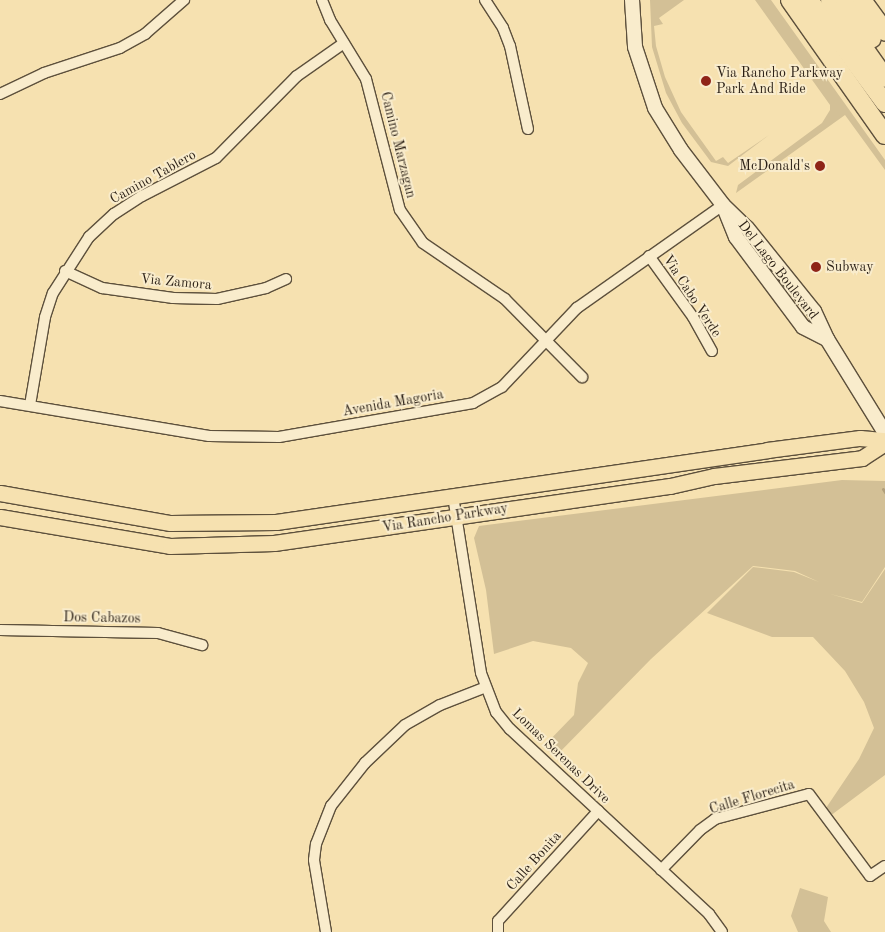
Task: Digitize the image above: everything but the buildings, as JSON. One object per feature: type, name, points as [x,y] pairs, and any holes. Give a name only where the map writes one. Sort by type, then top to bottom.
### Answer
[{"type":"highway","points":[[790,0],[884,133]]},
{"type":"highway","points":[[809,0],[885,103]]},
{"type":"highway","points":[[830,0],[885,78]]},
{"type":"highway","points":[[845,0],[885,57]]},
{"type":"highway","points":[[862,0],[885,32]]},
{"type":"main road","name":"Del Lago Boulevard","points":[[632,0],[635,48],[655,108],[681,150],[723,205],[747,228],[814,311],[827,340],[885,433]]},
{"type":"main road","name":"Del Lago Boulevard","points":[[723,205],[736,237],[776,292],[803,327],[827,340]]},
{"type":"main road","name":"Via Rancho Parkway","points":[[0,493],[170,523],[246,524],[317,518],[767,450],[860,438],[885,441]]},
{"type":"main road","name":"Via Rancho Parkway","points":[[0,517],[170,546],[222,547],[325,537],[670,486],[714,476],[862,458],[885,441]]},
{"type":"street","points":[[0,94],[44,73],[120,48],[145,34],[184,0]]},
{"type":"street","name":"Camino Marzagan","points":[[322,0],[344,43],[366,79],[400,210],[423,243],[505,299],[549,340],[582,377]]},
{"type":"street","points":[[485,0],[503,28],[510,46],[528,128]]},
{"type":"street","name":"Camino Tablero","points":[[30,405],[45,317],[64,271],[89,238],[114,214],[216,158],[297,76],[344,43]]},
{"type":"street","name":"Avenida Magoria","points":[[0,401],[209,436],[279,437],[473,403],[502,387],[549,340],[577,308],[723,205]]},
{"type":"street","name":"Via Cabo Verde","points":[[649,256],[693,317],[712,352]]},
{"type":"street","name":"Via Zamora","points":[[64,271],[102,288],[172,298],[217,299],[266,288],[286,279]]},
{"type":"street","name":"Lomas Serenas Drive","points":[[453,496],[486,687],[496,712],[510,729],[709,914],[722,932]]},
{"type":"street","name":"Dos Cabazos","points":[[0,630],[158,633],[202,645]]},
{"type":"street","points":[[326,932],[314,860],[319,836],[331,806],[365,763],[405,725],[440,705],[486,687]]},
{"type":"street","name":"Calle Florecita","points":[[661,870],[715,819],[809,794],[870,876],[885,866]]},
{"type":"street","name":"Calle Bonita","points":[[498,932],[498,922],[598,811]]},
{"type":"shaded area","points":[[650,0],[684,0],[659,18],[663,24],[654,26],[656,46],[665,77],[681,112],[716,161],[723,157],[728,163],[769,135],[728,166],[711,162],[682,123],[666,93],[652,47]]},
{"type":"shaded area","points":[[755,0],[771,0],[885,160],[885,170],[845,115],[736,193],[738,185],[822,123],[830,110],[830,105]]},
{"type":"shaded area","points":[[842,480],[885,481],[885,567],[862,602],[830,594],[862,603],[885,569],[885,775],[830,816],[826,808],[859,759],[874,728],[864,702],[845,671],[813,637],[772,637],[707,613],[753,567],[794,572],[819,582],[795,571],[753,566],[651,659],[555,757],[544,746],[574,715],[578,683],[588,663],[571,648],[533,641],[494,654],[486,590],[474,538],[479,526]]},
{"type":"shaded area","points":[[800,888],[828,897],[824,921],[831,932],[798,932],[791,916]]},
{"type":"place","name":"Via Rancho Parkway Park And Ride","points":[[706,81]]},
{"type":"place","name":"McDonald's","points":[[820,166]]},
{"type":"place","name":"Subway","points":[[816,267]]}]
